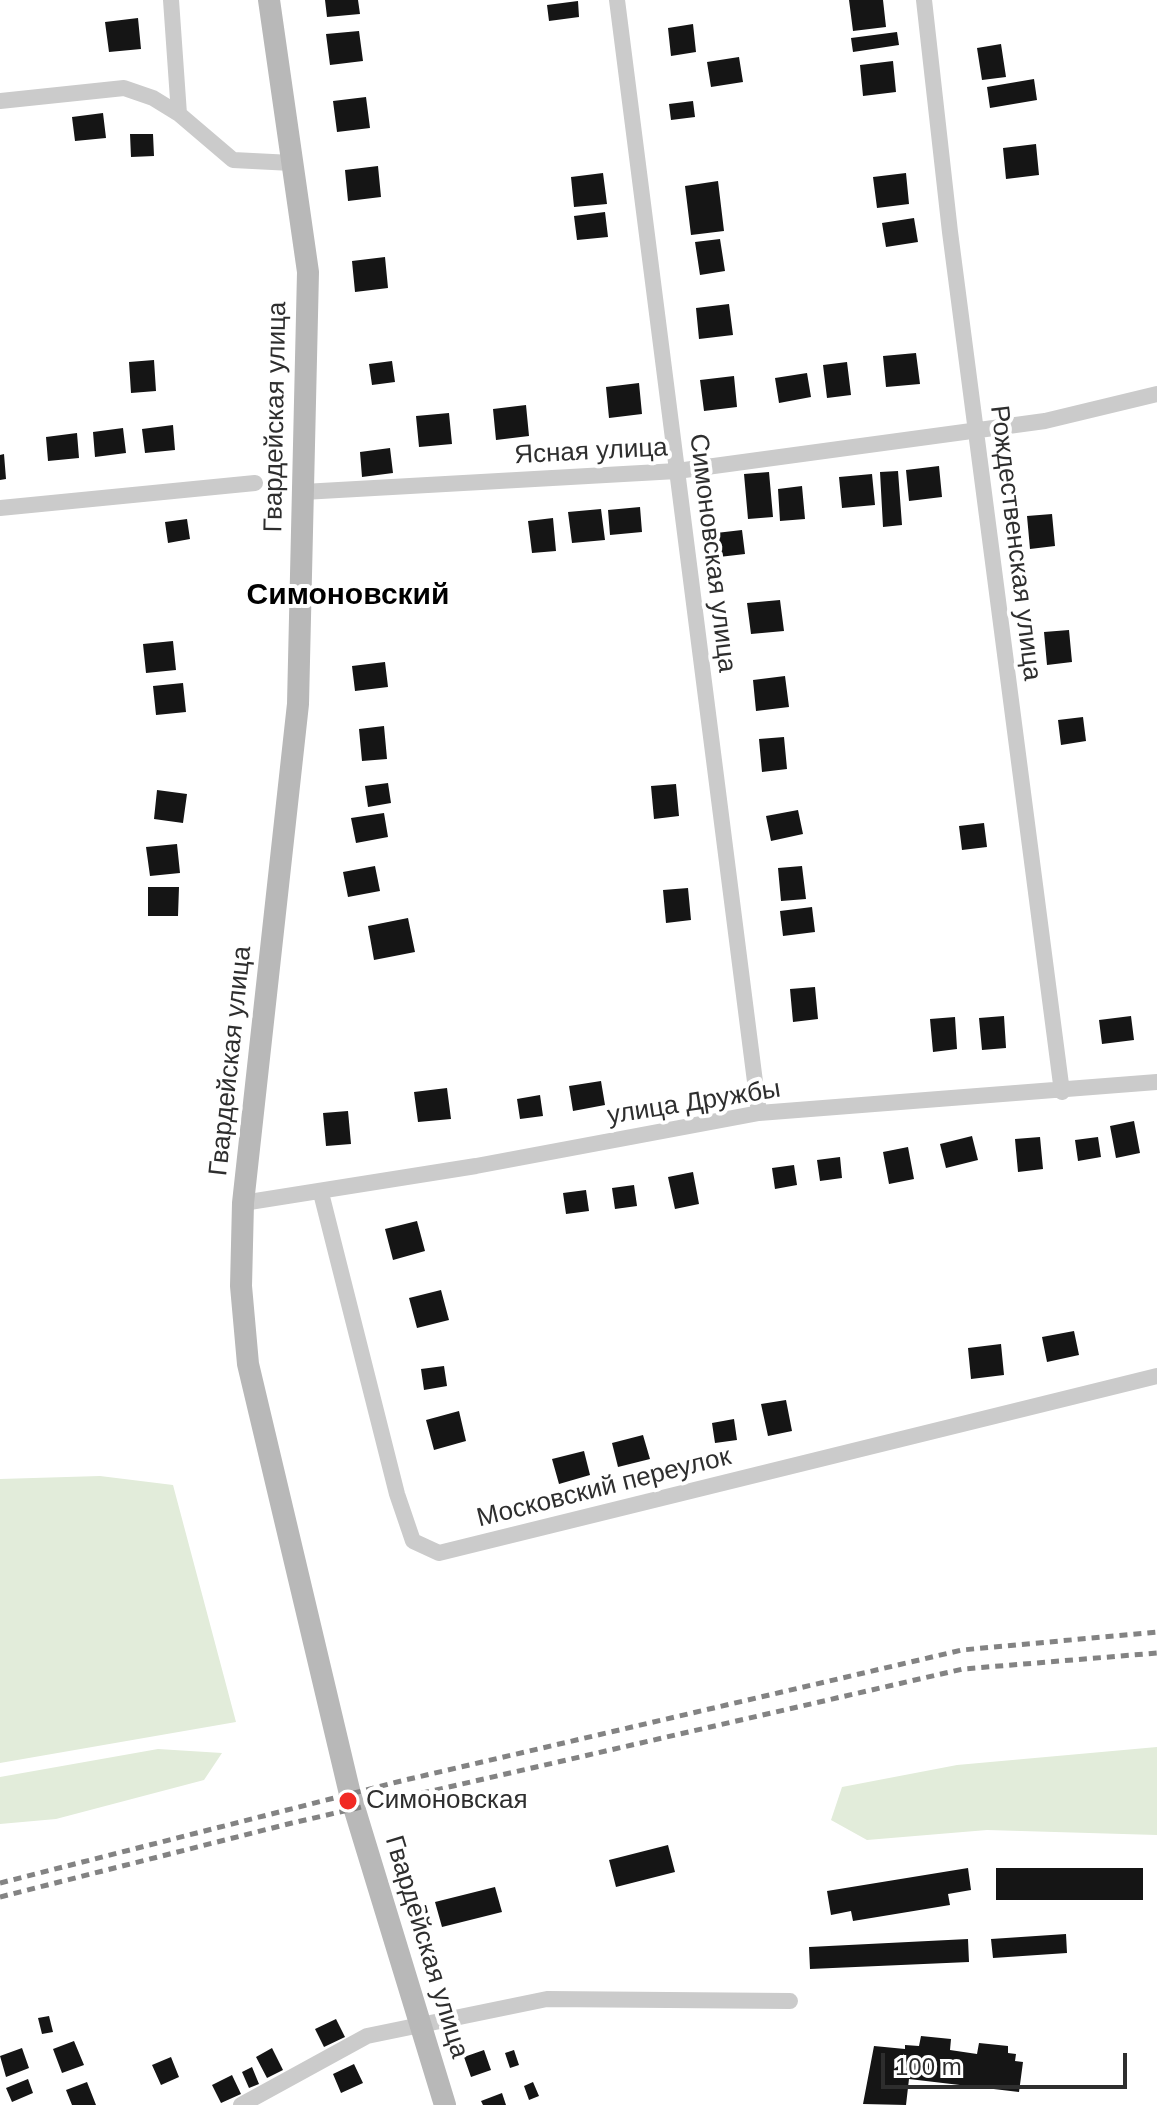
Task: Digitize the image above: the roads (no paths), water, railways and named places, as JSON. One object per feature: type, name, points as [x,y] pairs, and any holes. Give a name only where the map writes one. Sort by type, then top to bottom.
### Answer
[{"type":"street","points":[[171,0],[179,114]]},
{"type":"street","name":"Гвардейская улица","points":[[269,0],[308,272],[298,704],[243,1203],[241,1286],[248,1364],[350,1794],[445,2105]]},
{"type":"street","name":"Симоновская улица","points":[[617,0],[759,1113]]},
{"type":"street","name":"Рождественская улица","points":[[924,0],[1062,1092]]},
{"type":"street","points":[[0,101],[124,88],[153,98],[179,114],[233,160],[292,163]]},
{"type":"street","name":"Ясная улица","points":[[303,492],[677,471],[977,432],[1045,421],[1157,394]]},
{"type":"street","points":[[0,508],[255,483]]},
{"type":"street","name":"улица Дружбы","points":[[243,1203],[321,1193],[759,1113],[1062,1092],[1157,1082]]},
{"type":"street","name":"Московский переулок","points":[[321,1193],[397,1494],[413,1541],[439,1553],[1157,1376]]},
{"type":"street","points":[[241,2105],[367,2036],[547,1999],[790,2001]]},
{"type":"railway","points":[[0,1883],[405,1780],[962,1650],[1157,1632]]},
{"type":"railway","points":[[0,1897],[292,1823],[963,1669],[1157,1653]]},
{"type":"place","name":"Симоновская","points":[[348,1801]]},
{"type":"district","name":"Симоновский","points":[[348,596]]}]
